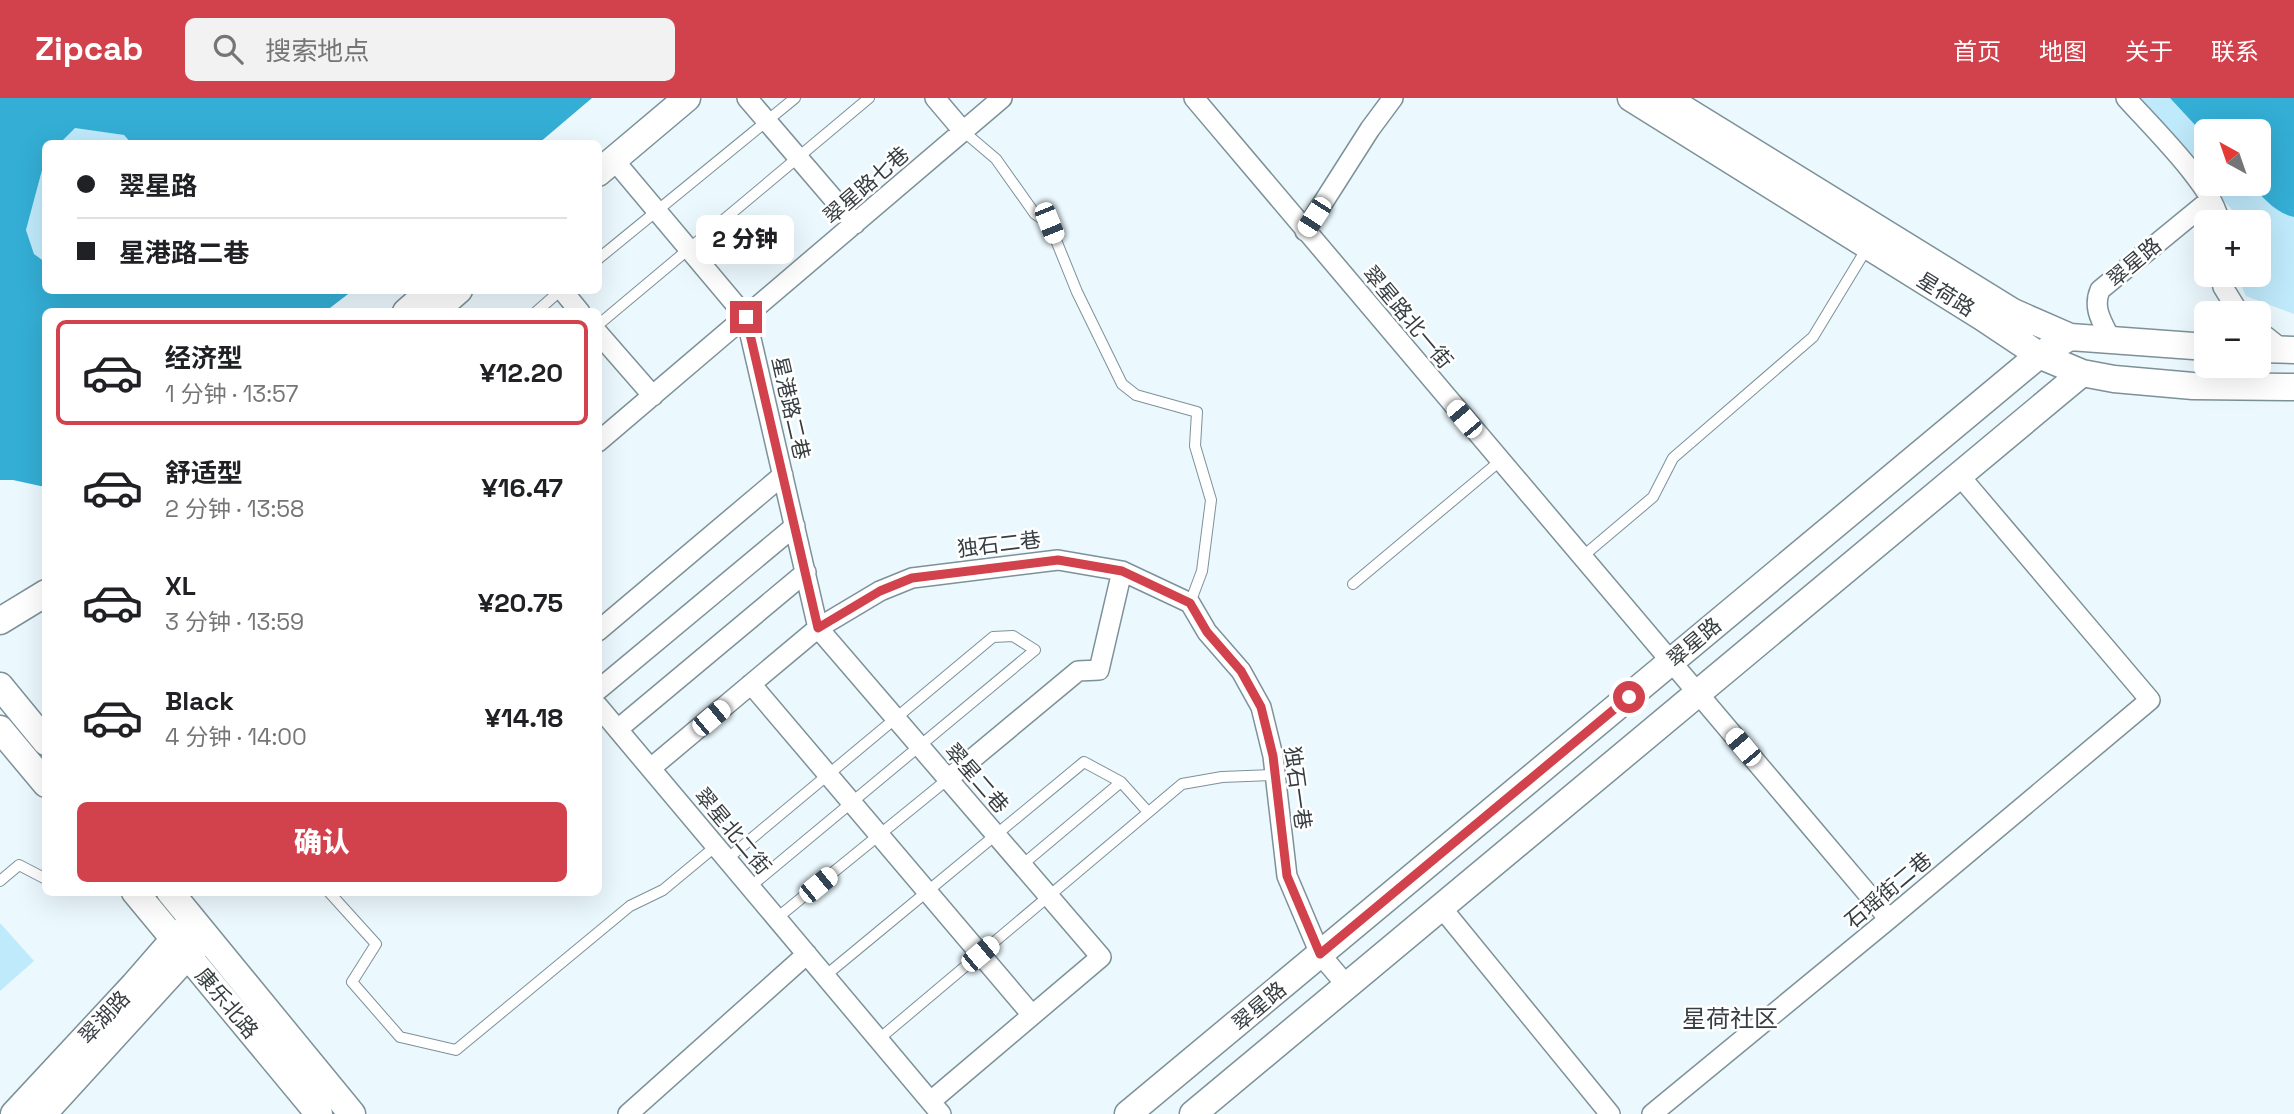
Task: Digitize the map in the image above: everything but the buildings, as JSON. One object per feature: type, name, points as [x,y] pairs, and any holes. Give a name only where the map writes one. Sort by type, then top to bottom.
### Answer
[{"type":"street","points":[[604,161],[659,98]]},
{"type":"street","points":[[604,161],[687,98]]},
{"type":"street","points":[[747,98],[855,224]]},
{"type":"street","points":[[934,98],[963,131]]},
{"type":"street","name":"翠星路七巷","points":[[602,439],[1002,98]]},
{"type":"street","name":"翠星路北一街","points":[[1194,98],[1889,919]]},
{"type":"street","points":[[1305,231],[1393,98]]},
{"type":"street","name":"星荷路","points":[[1631,98],[1873,238],[2012,312],[2070,337],[2194,347]]},
{"type":"street","name":"星荷路","points":[[1666,98],[1873,238],[2039,355],[2082,373],[2114,379],[2193,386],[2294,387]]},
{"type":"street","points":[[2126,98],[2190,170],[2216,210]]},
{"type":"street","name":"星港路二巷","points":[[604,161],[657,210],[746,317],[818,628]]},
{"type":"street","name":"翠星路","points":[[2111,340],[2097,310],[2096,300],[2100,290],[2211,199]]},
{"type":"street","points":[[411,308],[426,294]]},
{"type":"street","points":[[439,308],[454,294]]},
{"type":"street","points":[[564,294],[577,308]]},
{"type":"street","name":"翠星路","points":[[1128,1114],[2039,355],[2070,337]]},
{"type":"street","points":[[602,338],[653,396]]},
{"type":"street","name":"翠星路","points":[[1202,1111],[1441,907],[2082,373]]},
{"type":"street","points":[[2193,386],[2194,378]]},
{"type":"street","points":[[2007,382],[2035,412]]},
{"type":"street","points":[[602,628],[783,475]]},
{"type":"street","name":"石瑶街二巷","points":[[1652,1114],[2150,700],[1959,475]]},
{"type":"street","points":[[602,687],[795,526]]},
{"type":"street","name":"独石二巷","points":[[651,768],[818,628],[880,591],[912,578],[1058,560],[1122,571],[1190,603]]},
{"type":"street","points":[[948,779],[1078,671],[1098,670],[1122,571]]},
{"type":"street","points":[[618,729],[806,572]]},
{"type":"street","points":[[0,621],[42,595]]},
{"type":"street","name":"独石一巷","points":[[1190,603],[1207,632],[1241,671],[1261,707],[1273,756],[1287,876],[1320,954],[1347,986]]},
{"type":"street","points":[[0,639],[42,613]]},
{"type":"street","name":"翠星二巷","points":[[818,628],[1101,957],[1032,1015]]},
{"type":"street","points":[[751,684],[1032,1015],[936,1108]]},
{"type":"street","points":[[0,686],[42,737]]},
{"type":"street","name":"翠星北二街","points":[[602,711],[936,1108]]},
{"type":"street","points":[[0,729],[42,779]]},
{"type":"street","name":"康乐北路","points":[[138,896],[319,1114]]},
{"type":"street","name":"康乐北路","points":[[173,896],[352,1114]]},
{"type":"street","points":[[1441,907],[1610,1114]]},
{"type":"street","name":"翠湖路","points":[[14,1114],[134,985],[200,929]]},
{"type":"street","name":"翠湖路","points":[[43,1114],[149,999],[180,946]]},
{"type":"street","points":[[628,1114],[807,954]]},
{"type":"lane","points":[[602,256],[796,98]]},
{"type":"lane","points":[[602,322],[869,98]]},
{"type":"lane","points":[[963,131],[996,159],[1035,214],[1049,223],[1077,292],[1122,384],[1136,395],[1198,412],[1195,446],[1211,500],[1202,571],[1190,603]]},
{"type":"lane","points":[[1582,557],[1653,497],[1673,458],[1813,337],[1873,238]]},
{"type":"lane","points":[[541,308],[556,294]]},
{"type":"lane","points":[[1353,584],[1500,461]]},
{"type":"lane","points":[[334,896],[376,944],[352,982],[400,1037],[456,1050],[630,906],[663,890],[722,853],[828,775],[993,637],[1013,636],[1035,650],[750,887]]},
{"type":"lane","points":[[825,976],[1084,762],[1121,782],[1148,812]]},
{"type":"lane","points":[[878,1039],[1182,784],[1222,777],[1275,775]]},
{"type":"lane","points":[[777,918],[948,779]]},
{"type":"lane","points":[[1022,865],[1121,782]]},
{"type":"lane","points":[[0,881],[19,864],[42,877]]},
{"type":"shaded area","points":[[2128,98],[2170,98],[2194,124],[2194,168]]},
{"type":"shaded area","points":[[74,127],[124,135],[129,140],[63,140]]},
{"type":"shaded area","points":[[42,170],[42,260],[34,254],[26,230]]},
{"type":"shaded area","points":[[2220,196],[2262,196],[2275,208],[2294,217],[2294,314],[2271,305],[2271,301],[2259,301],[2246,296],[2242,287],[2271,287],[2271,210],[2232,210]]},
{"type":"shaded area","points":[[0,923],[34,961],[0,991]]},
{"type":"water","points":[[0,98],[592,98],[543,140],[128,140],[124,135],[75,128],[63,140],[42,140],[42,170],[26,230],[34,254],[42,260],[42,294],[348,294],[330,308],[42,308],[42,486],[0,480]]},
{"type":"water","points":[[2170,98],[2294,98],[2294,217],[2275,208],[2262,196],[2272,196],[2272,119],[2194,119],[2194,124]]},
{"type":"district","name":"星荷社区","points":[[1730,1018]]},
{"type":"route","points":[[746,317],[818,628],[880,591],[912,578],[1058,560],[1122,571],[1190,603],[1207,632],[1241,671],[1261,707],[1273,756],[1287,876],[1320,954],[1629,697]]}]
